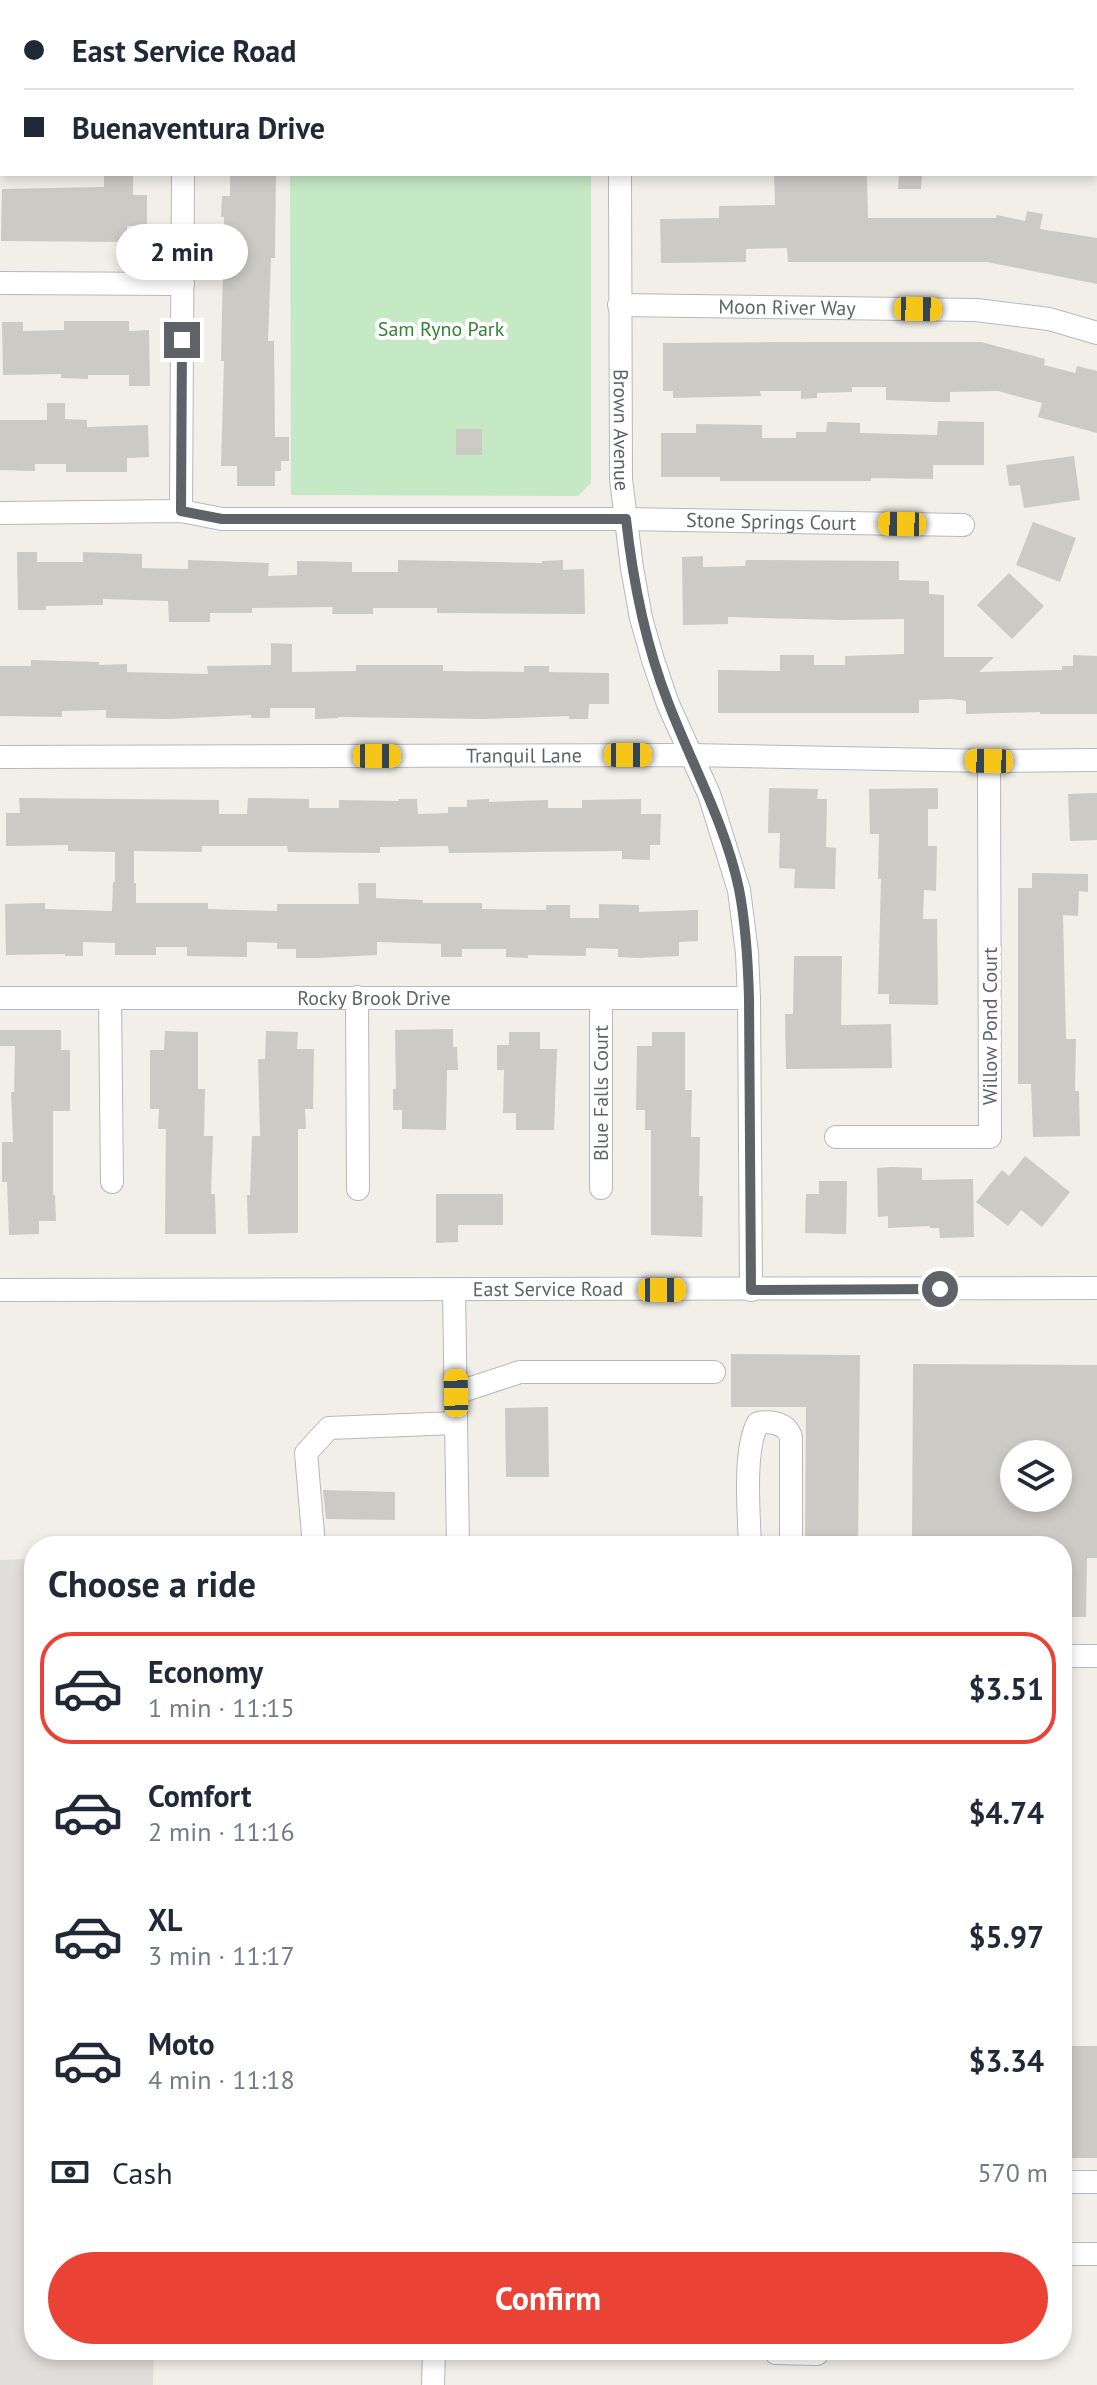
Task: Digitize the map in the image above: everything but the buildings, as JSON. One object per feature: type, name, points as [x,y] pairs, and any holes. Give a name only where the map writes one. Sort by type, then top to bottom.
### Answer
[{"type":"street","points":[[181,511],[183,176]]},
{"type":"street","name":"Brown Avenue","points":[[620,176],[621,479],[632,568],[641,618],[668,704],[709,794],[739,890],[747,953],[751,1290]]},
{"type":"street","points":[[0,283],[183,284]]},
{"type":"street","name":"Moon River Way","points":[[619,305],[976,310],[1049,319],[1097,333]]},
{"type":"street","name":"Stone Springs Court","points":[[0,513],[181,511],[222,519],[626,519],[963,525]]},
{"type":"street","name":"Tranquil Lane","points":[[0,757],[691,755],[1097,760]]},
{"type":"street","name":"Willow Pond Court","points":[[836,1137],[990,1137],[989,761]]},
{"type":"street","points":[[357,997],[358,1189]]},
{"type":"street","name":"Rocky Brook Drive","points":[[0,998],[749,998]]},
{"type":"street","name":"Blue Falls Court","points":[[601,998],[601,1188]]},
{"type":"street","points":[[110,999],[112,1182]]},
{"type":"street","name":"East Service Road","points":[[0,1290],[1097,1288]]},
{"type":"street","points":[[454,1290],[458,1536]]},
{"type":"street","points":[[456,1393],[520,1372],[714,1372]]},
{"type":"street","points":[[750,1536],[749,1453],[753,1431],[758,1423],[768,1422],[783,1425],[791,1437],[791,1536]]},
{"type":"street","points":[[313,1536],[306,1453],[329,1428],[456,1423]]},
{"type":"street","points":[[1072,1656],[1097,1656]]},
{"type":"street","points":[[1072,2182],[1097,2182]]},
{"type":"street","points":[[1072,2254],[1097,2254]]},
{"type":"street","points":[[433,2385],[434,2360]]},
{"type":"shaded area","points":[[24,1559],[24,2360],[154,2360],[153,2385],[0,2385],[0,1560]]},
{"type":"green space","name":"Sam Ryno Park","points":[[290,176],[591,176],[591,483],[578,496],[291,495]]},
{"type":"route","points":[[182,340],[181,511],[222,519],[626,519],[641,618],[653,660],[668,704],[709,794],[739,890],[749,998],[751,1290],[940,1289]]}]
